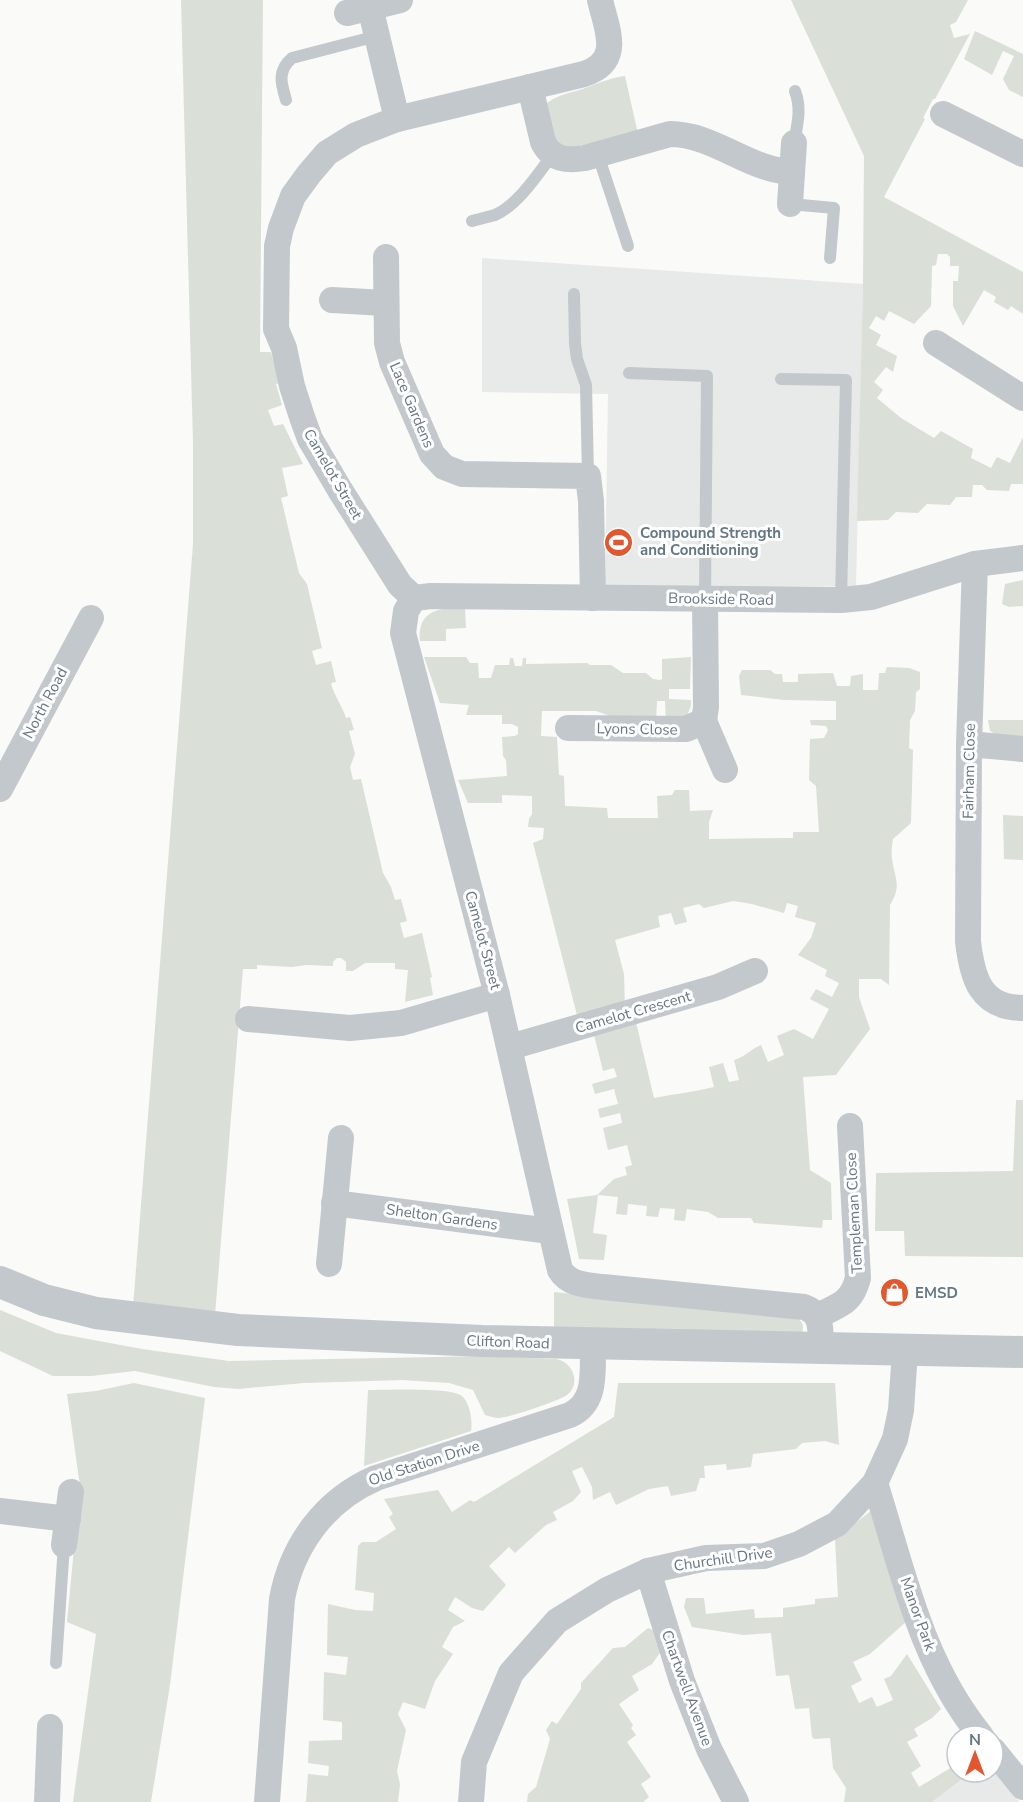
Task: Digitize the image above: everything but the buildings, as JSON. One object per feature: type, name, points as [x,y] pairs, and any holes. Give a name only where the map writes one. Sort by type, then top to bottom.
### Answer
[{"type":"street","points":[[397,119],[378,36],[359,10],[400,0]]},
{"type":"street","name":"Camelot Street","points":[[600,0],[610,46],[603,65],[584,74],[397,119],[356,135],[327,153],[292,196],[281,228],[277,246],[276,329],[284,348],[292,386],[310,439],[339,490],[400,585],[414,598],[406,611],[403,633],[510,1047],[560,1270],[569,1280],[576,1283],[796,1306],[810,1309],[818,1316]]},
{"type":"street","points":[[530,87],[543,142],[553,154],[565,160],[598,155],[670,134],[679,134],[698,139],[765,168],[792,172]]},
{"type":"street","points":[[943,114],[1023,154]]},
{"type":"street","points":[[790,204],[794,143]]},
{"type":"street","name":"Lace Gardens","points":[[386,257],[387,343],[392,362],[432,454],[444,467],[462,474],[588,476]]},
{"type":"street","points":[[332,300],[385,303]]},
{"type":"street","points":[[936,343],[1023,398]]},
{"type":"street","points":[[588,476],[591,501],[593,598]]},
{"type":"street","name":"Brookside Road","points":[[414,598],[431,596],[841,600],[871,597],[975,564],[1023,558]]},
{"type":"street","name":"Fairham Close","points":[[975,564],[969,744],[968,977],[996,1003],[1023,1008]]},
{"type":"street","points":[[705,598],[706,707],[704,721],[725,770]]},
{"type":"street","name":"North Road","points":[[0,789],[91,618]]},
{"type":"street","name":"Lyons Close","points":[[568,728],[686,729],[704,721]]},
{"type":"street","points":[[969,744],[1023,749]]},
{"type":"street","name":"Camelot Crescent","points":[[510,1047],[718,987],[755,971]]},
{"type":"street","points":[[248,1019],[350,1028],[401,1023],[497,995]]},
{"type":"street","name":"Templeman Close","points":[[818,1316],[846,1301],[854,1292],[858,1278],[850,1126]]},
{"type":"street","points":[[328,1264],[342,1138]]},
{"type":"street","name":"Shelton Gardens","points":[[334,1203],[550,1231]]},
{"type":"street","name":"Clifton Road","points":[[0,1282],[44,1300],[96,1313],[238,1330],[382,1338],[593,1344],[1023,1352]]},
{"type":"street","points":[[818,1316],[821,1349]]},
{"type":"street","name":"Old Station Drive","points":[[267,1802],[282,1599],[289,1569],[306,1536],[330,1508],[362,1484],[570,1415],[580,1409],[587,1401],[592,1388],[593,1344]]},
{"type":"street","name":"Churchill Drive","points":[[471,1802],[474,1762],[511,1673],[557,1621],[607,1590],[648,1571],[706,1558],[764,1556],[800,1544],[837,1524],[875,1483],[898,1428],[905,1351]]},
{"type":"street","name":"Manor Park","points":[[875,1483],[915,1615],[939,1672],[973,1724]]},
{"type":"street","points":[[64,1545],[71,1492]]},
{"type":"street","points":[[0,1511],[68,1519]]},
{"type":"street","name":"Chartwell Avenue","points":[[648,1571],[682,1681],[709,1749],[736,1802]]},
{"type":"street","points":[[47,1802],[50,1726]]},
{"type":"street","points":[[1005,1765],[1023,1787]]},
{"type":"lane","points":[[285,100],[282,74],[284,64],[292,58],[378,36]]},
{"type":"lane","points":[[794,143],[799,115],[799,101],[795,92]]},
{"type":"lane","points":[[472,221],[496,214],[511,203],[524,191],[553,154]]},
{"type":"lane","points":[[598,155],[628,246]]},
{"type":"lane","points":[[790,204],[834,208],[830,258]]},
{"type":"lane","points":[[574,294],[575,344],[577,359],[586,385],[588,476]]},
{"type":"lane","points":[[629,373],[707,376],[705,598]]},
{"type":"lane","points":[[781,379],[846,380],[841,600]]},
{"type":"lane","points":[[56,1663],[64,1545]]},
{"type":"shaded area","points":[[181,0],[263,0],[260,352],[271,352],[280,383],[276,384],[282,405],[268,410],[274,426],[283,424],[303,464],[282,468],[288,496],[281,498],[299,573],[307,584],[322,648],[312,651],[316,665],[331,661],[336,682],[331,683],[332,688],[346,718],[350,717],[354,730],[349,731],[355,754],[350,767],[353,780],[361,779],[383,873],[395,900],[401,899],[407,921],[400,923],[404,938],[422,933],[432,977],[430,978],[433,995],[405,1002],[408,970],[395,969],[395,963],[365,963],[353,971],[346,971],[346,962],[337,958],[333,966],[257,965],[257,969],[243,969],[215,1315],[133,1307],[193,544],[193,442]]},
{"type":"shaded area","points":[[791,0],[968,0],[956,22],[950,25],[954,38],[970,34],[933,99],[884,197],[1023,272],[1023,314],[1011,306],[1008,310],[994,302],[996,297],[984,290],[963,326],[953,306],[953,281],[958,281],[959,266],[950,266],[950,257],[947,254],[938,254],[936,265],[932,266],[931,306],[914,324],[889,311],[884,321],[876,316],[869,328],[881,335],[876,345],[897,356],[893,372],[886,367],[874,382],[883,390],[877,398],[901,418],[934,438],[941,431],[973,449],[971,458],[991,468],[997,457],[1010,463],[1023,437],[1023,484],[1011,484],[1009,491],[987,490],[982,485],[973,485],[972,497],[956,497],[950,505],[927,504],[918,513],[896,512],[888,520],[857,521],[864,156]]},
{"type":"shaded area","points":[[975,31],[1023,54],[1023,97],[1009,90],[1003,79],[1014,56],[1003,51],[992,75],[964,59]]},
{"type":"shaded area","points":[[625,76],[638,134],[559,150],[545,111],[547,103],[562,95]]},
{"type":"shaded area","points":[[482,258],[863,284],[856,586],[605,588],[608,394],[482,392]]},
{"type":"shaded area","points":[[1023,580],[1023,606],[1009,607],[1002,604],[1005,584]]},
{"type":"shaded area","points":[[444,609],[465,609],[466,628],[446,629],[446,641],[420,641],[420,629],[424,619],[432,612]]},
{"type":"shaded area","points":[[424,657],[466,657],[470,663],[478,663],[479,678],[491,678],[495,665],[509,665],[510,658],[513,658],[515,666],[522,666],[523,658],[526,658],[526,664],[611,665],[623,673],[646,673],[653,679],[660,680],[662,679],[662,659],[691,657],[690,689],[669,689],[669,699],[691,700],[686,718],[666,723],[665,701],[657,701],[656,722],[627,722],[596,711],[542,711],[541,736],[557,737],[559,775],[564,776],[565,806],[607,808],[608,818],[658,818],[657,796],[672,795],[675,790],[689,790],[690,811],[713,810],[709,822],[709,839],[793,838],[793,832],[819,832],[816,786],[809,780],[810,739],[824,738],[828,730],[826,726],[811,725],[810,720],[836,720],[836,701],[785,700],[741,695],[739,676],[742,670],[770,670],[775,674],[782,674],[783,682],[798,682],[798,674],[833,673],[837,686],[850,686],[851,676],[863,674],[863,690],[878,690],[879,673],[885,673],[887,667],[909,668],[920,672],[920,689],[916,692],[915,711],[910,720],[909,748],[913,750],[911,823],[893,839],[892,847],[897,887],[890,905],[889,985],[881,979],[859,979],[859,997],[870,1029],[836,1075],[803,1077],[810,1170],[831,1183],[832,1220],[823,1220],[822,1228],[754,1223],[751,1218],[718,1218],[708,1212],[687,1209],[685,1221],[674,1220],[675,1209],[660,1208],[658,1217],[646,1216],[647,1206],[628,1204],[627,1215],[616,1214],[618,1197],[598,1195],[593,1233],[607,1235],[604,1260],[579,1259],[567,1199],[597,1195],[614,1179],[627,1175],[625,1167],[632,1165],[627,1145],[608,1150],[603,1128],[622,1123],[620,1113],[600,1118],[598,1109],[618,1104],[614,1089],[595,1094],[592,1084],[617,1077],[614,1068],[603,1071],[593,1031],[635,1018],[654,1098],[699,1090],[714,1087],[709,1067],[723,1063],[729,1082],[739,1080],[734,1060],[761,1045],[768,1062],[784,1055],[777,1036],[794,1029],[813,1039],[829,1009],[810,999],[816,989],[832,997],[839,983],[825,976],[827,970],[798,955],[811,938],[816,923],[795,917],[798,906],[787,903],[784,913],[733,901],[704,908],[699,904],[683,908],[687,922],[675,925],[671,913],[658,916],[660,927],[615,940],[624,974],[625,1011],[579,1023],[533,843],[543,839],[544,828],[528,827],[532,814],[532,796],[502,795],[502,803],[468,803],[458,780],[507,776],[502,737],[515,736],[518,734],[518,727],[512,724],[502,724],[502,715],[466,715],[469,705],[440,703]]},
{"type":"shaded area","points":[[988,720],[1023,720],[1023,741],[990,731]]},
{"type":"shaded area","points":[[1003,815],[1023,816],[1023,860],[1004,859]]},
{"type":"shaded area","points":[[1016,1100],[1023,1100],[1023,1257],[905,1256],[904,1231],[875,1231],[876,1173],[1013,1171]]},
{"type":"shaded area","points":[[554,1292],[797,1318],[802,1323],[803,1331],[802,1333],[554,1334]]},
{"type":"shaded area","points":[[0,1310],[56,1333],[142,1349],[229,1361],[487,1356],[556,1359],[570,1368],[574,1385],[563,1397],[499,1418],[485,1415],[473,1390],[449,1383],[402,1380],[304,1383],[238,1389],[214,1387],[135,1371],[91,1376],[53,1376],[0,1351]]},
{"type":"shaded area","points":[[134,1383],[205,1398],[170,1685],[151,1802],[73,1802],[96,1634],[67,1622],[80,1486],[67,1394]]},
{"type":"shaded area","points":[[618,1383],[835,1383],[839,1445],[825,1441],[802,1443],[796,1449],[753,1454],[751,1467],[727,1470],[726,1464],[704,1466],[705,1478],[700,1478],[696,1491],[671,1496],[668,1486],[649,1489],[616,1505],[610,1492],[593,1500],[592,1487],[582,1467],[572,1471],[581,1492],[573,1501],[553,1512],[557,1520],[546,1525],[515,1553],[509,1547],[489,1566],[506,1585],[483,1611],[472,1608],[455,1597],[448,1610],[465,1621],[453,1627],[442,1647],[453,1654],[435,1681],[425,1709],[403,1702],[398,1714],[406,1730],[397,1771],[400,1784],[398,1802],[306,1802],[308,1774],[328,1776],[329,1766],[308,1763],[309,1741],[342,1740],[342,1722],[323,1720],[324,1672],[346,1675],[348,1657],[327,1655],[328,1604],[373,1611],[374,1593],[355,1590],[358,1546],[362,1542],[376,1542],[396,1529],[389,1517],[393,1514],[384,1499],[438,1490],[452,1512],[470,1500],[474,1502],[614,1417]]},
{"type":"shaded area","points":[[368,1390],[432,1390],[456,1393],[462,1396],[469,1408],[471,1431],[364,1466]]},
{"type":"shaded area","points":[[872,1510],[907,1621],[870,1654],[853,1662],[862,1680],[851,1686],[859,1703],[872,1697],[877,1707],[893,1700],[884,1679],[891,1676],[907,1654],[941,1709],[932,1718],[914,1729],[918,1736],[907,1742],[921,1766],[911,1773],[919,1787],[945,1771],[945,1784],[956,1784],[932,1802],[844,1802],[846,1788],[833,1768],[830,1738],[814,1739],[812,1737],[809,1708],[795,1709],[789,1675],[776,1676],[771,1633],[743,1635],[692,1627],[684,1607],[686,1598],[704,1598],[706,1614],[754,1609],[755,1618],[783,1617],[783,1608],[815,1604],[815,1599],[838,1597],[835,1539]]},
{"type":"shaded area","points":[[648,1628],[660,1633],[664,1647],[652,1664],[632,1676],[639,1690],[619,1704],[633,1725],[631,1728],[636,1735],[627,1742],[651,1777],[641,1784],[649,1797],[643,1802],[527,1802],[528,1794],[536,1787],[550,1739],[546,1730],[552,1721],[557,1724],[581,1689],[581,1683],[613,1648],[625,1647]]},
{"type":"shaded area","points":[[957,1784],[1004,1784],[1019,1802],[932,1802]]},
{"type":"place","name":"Compound Strength and Conditioning","points":[[619,542]]},
{"type":"place","name":"EMSD","points":[[894,1293]]}]
